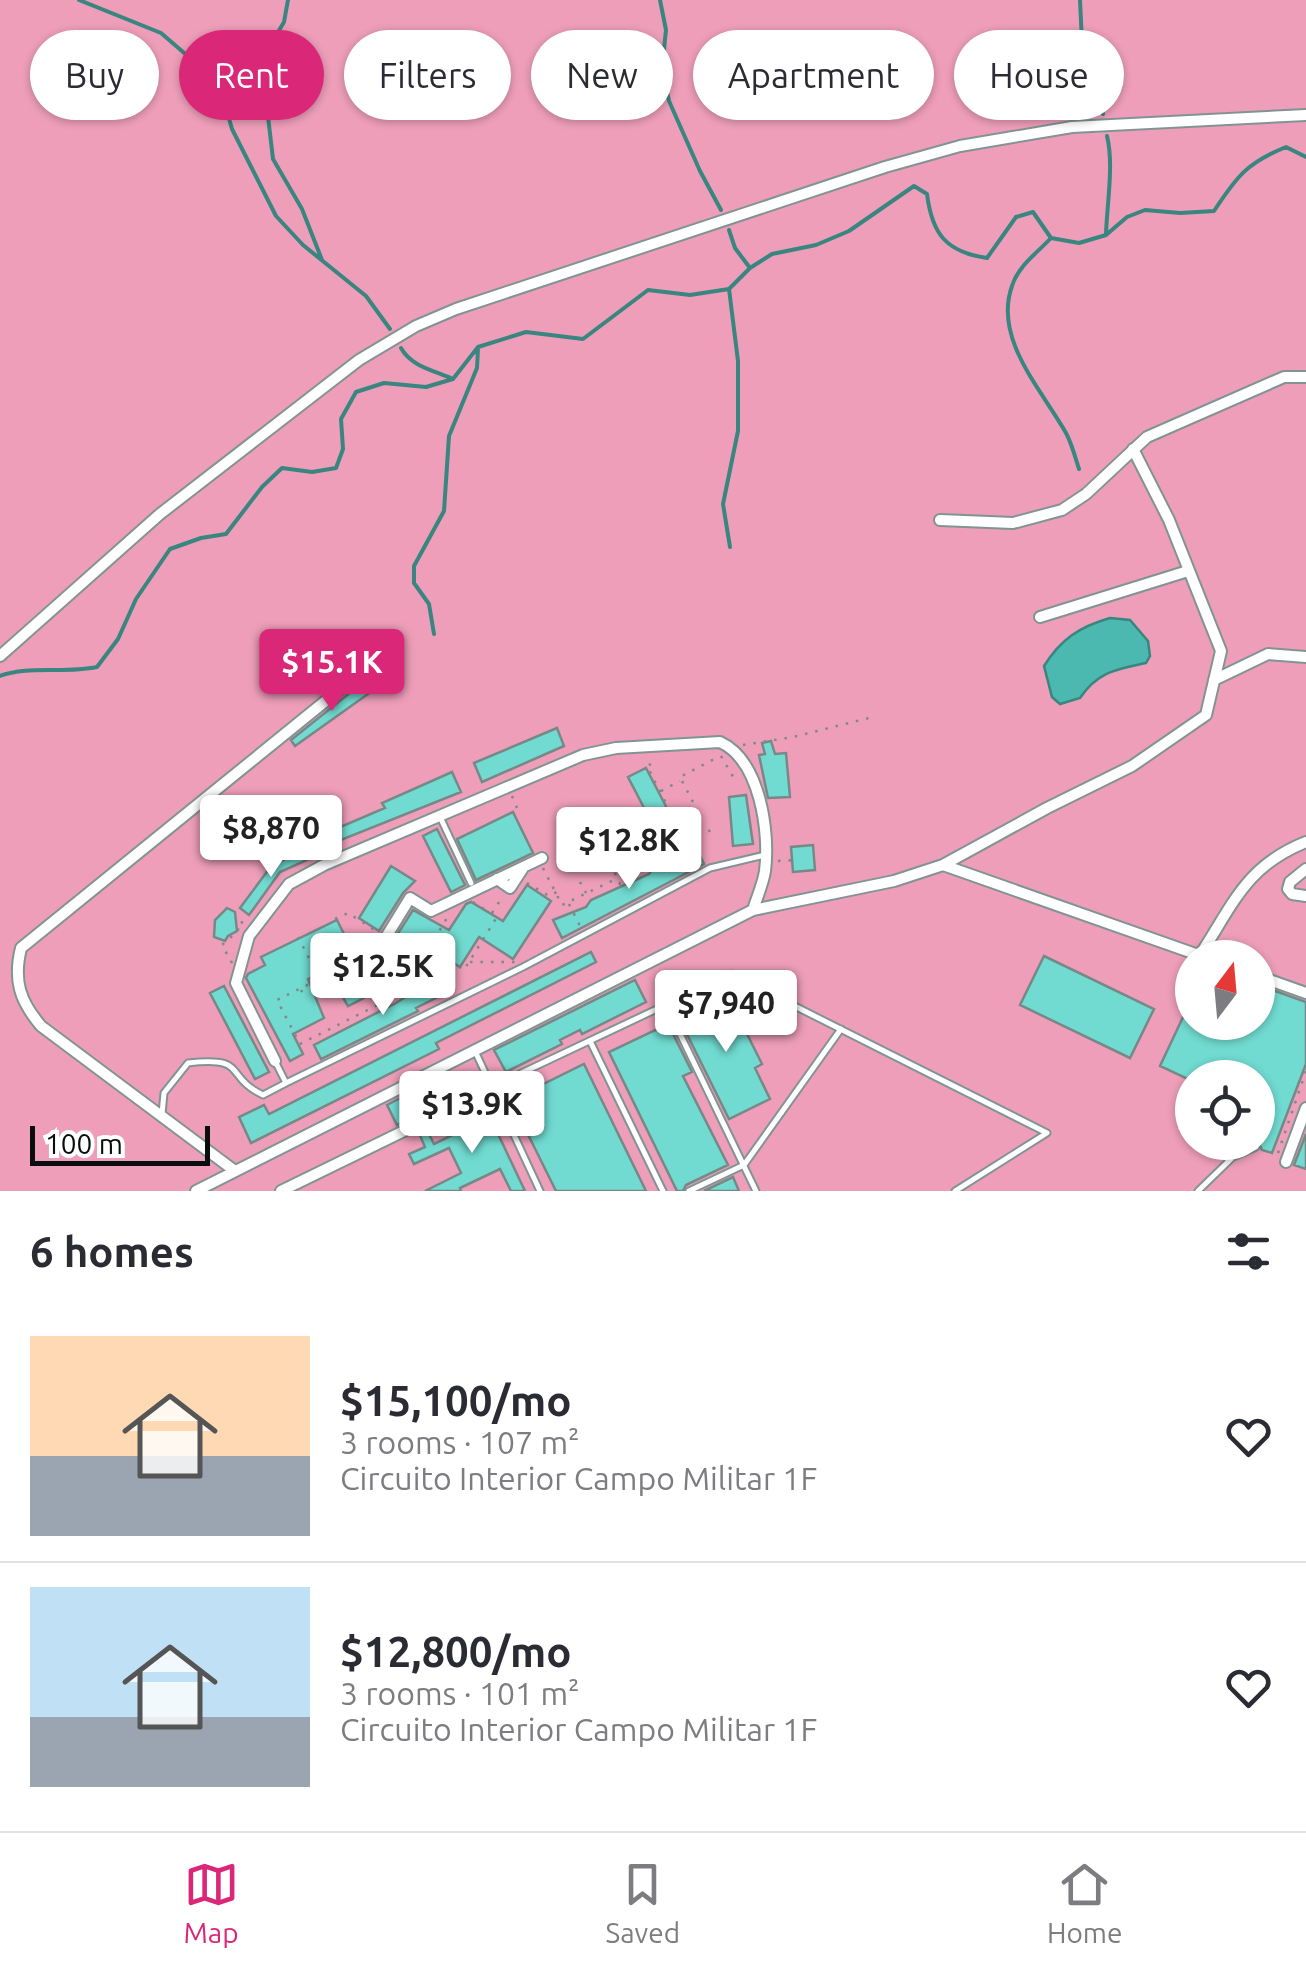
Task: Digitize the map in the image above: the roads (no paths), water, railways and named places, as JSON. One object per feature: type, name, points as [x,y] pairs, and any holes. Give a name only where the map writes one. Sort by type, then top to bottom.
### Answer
[{"type":"street","points":[[0,656],[160,514],[359,360],[416,326],[456,308],[885,166],[960,146],[1072,127],[1306,115]]},
{"type":"street","points":[[940,520],[1013,523],[1062,510],[1086,494],[1147,437],[1284,377],[1306,377]]},
{"type":"street","points":[[196,1191],[753,910],[894,881],[943,865],[1132,766],[1206,715],[1221,651],[1169,520],[1133,450]]},
{"type":"street","points":[[1040,617],[1188,572]]},
{"type":"street","points":[[1214,680],[1268,654],[1306,657]]},
{"type":"street","points":[[235,1172],[41,1026],[22,1004],[17,964],[21,948],[365,669]]},
{"type":"street","points":[[276,1061],[236,984],[249,936],[289,884],[324,865],[583,755],[616,748],[720,742],[733,748],[752,780],[765,818],[770,858],[753,910]]},
{"type":"street","points":[[1214,940],[1256,870],[1278,854],[1306,842]]},
{"type":"street","points":[[386,936],[410,898],[431,911],[497,879],[516,877],[541,859]]},
{"type":"street","points":[[943,865],[1175,946]]},
{"type":"street","points":[[1306,870],[1288,888],[1292,894],[1306,896]]},
{"type":"street","points":[[497,879],[516,877]]},
{"type":"street","points":[[1275,982],[1306,993]]},
{"type":"street","points":[[288,1190],[492,1088]]},
{"type":"street","points":[[1286,1162],[1306,1108]]},
{"type":"lane","points":[[440,816],[471,883]]},
{"type":"lane","points":[[162,1117],[164,1093],[188,1063],[219,1059],[232,1066],[253,1090],[263,1094],[523,967],[710,868],[770,858]]},
{"type":"lane","points":[[492,1088],[731,974],[1047,1133],[955,1191]]},
{"type":"lane","points":[[666,1005],[756,1191]]},
{"type":"lane","points":[[689,1191],[744,1164],[840,1030]]},
{"type":"lane","points":[[590,1041],[662,1191]]},
{"type":"lane","points":[[474,1051],[540,1191]]},
{"type":"lane","points":[[276,1061],[286,1083]]},
{"type":"lane","points":[[1198,1191],[1232,1160]]},
{"type":"water","points":[[1110,618],[1130,620],[1148,641],[1150,656],[1146,663],[1109,673],[1080,698],[1060,704],[1052,697],[1044,666],[1072,635]]},
{"type":"waterway","points":[[79,0],[161,33],[190,58],[222,94],[232,129],[276,216],[303,245],[366,296],[390,329]]},
{"type":"waterway","points":[[288,0],[284,22],[264,56],[257,82],[267,108],[273,159],[302,209],[322,260]]},
{"type":"waterway","points":[[660,0],[666,30],[662,68],[669,101],[721,210]]},
{"type":"waterway","points":[[1080,0],[1081,30]]},
{"type":"waterway","points":[[1106,234],[1110,171],[1107,136]]},
{"type":"waterway","points":[[0,676],[97,667],[118,639],[136,599],[170,549],[226,534],[282,468],[312,472],[336,468],[343,449],[341,419],[356,392],[384,383],[426,387],[453,379],[478,347],[526,332],[583,339],[648,290],[690,295],[729,289],[750,268],[772,254],[816,245],[849,231],[914,186],[927,194],[937,230],[951,246],[987,258],[1016,217],[1033,212],[1051,238],[1079,243],[1106,235],[1127,217],[1145,210],[1214,211],[1237,180],[1262,159],[1286,147],[1306,157]]},
{"type":"waterway","points":[[729,230],[735,248],[750,268]]},
{"type":"waterway","points":[[1051,238],[1015,279],[1008,306],[1009,325],[1023,363],[1066,433],[1079,469]]},
{"type":"waterway","points":[[729,289],[738,361],[738,431],[723,504],[730,547]]},
{"type":"waterway","points":[[401,348],[416,363],[451,378]]},
{"type":"waterway","points":[[434,634],[429,604],[414,583],[414,566],[444,511],[449,436],[477,368],[478,348]]}]
